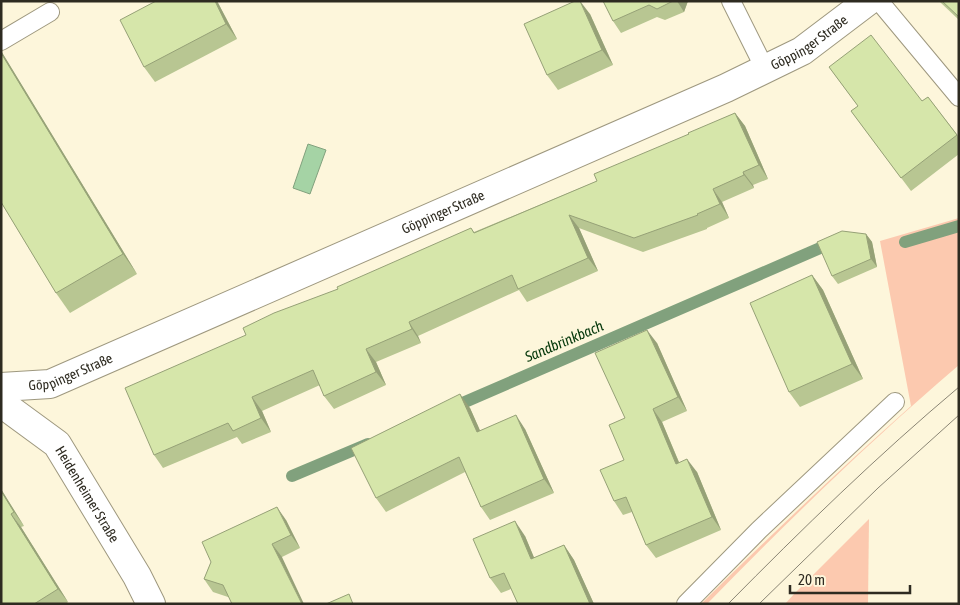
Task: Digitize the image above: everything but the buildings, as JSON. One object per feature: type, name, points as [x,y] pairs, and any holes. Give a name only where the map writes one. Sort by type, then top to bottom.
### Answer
[{"type":"street","name":"Göppinger Straße","points":[[1,388],[50,384],[708,96],[802,51],[868,1]]},
{"type":"street","name":"Heidenheimer Straße","points":[[1,403],[57,444],[152,604]]},
{"type":"lane","points":[[731,1],[765,69]]},
{"type":"lane","points":[[879,1],[959,97]]},
{"type":"lane","points":[[1,41],[50,12]]},
{"type":"lane","points":[[686,604],[759,530],[895,402]]},
{"type":"shaded area","points":[[308,144],[326,150],[310,194],[293,188]]},
{"type":"shaded area","points":[[959,218],[959,365],[830,482],[707,604],[701,604],[858,454],[911,406],[880,241]]},
{"type":"shaded area","points":[[869,519],[868,604],[785,604],[795,593]]},
{"type":"waterway","name":"Sandbrinkbach","points":[[905,242],[959,226]]},
{"type":"waterway","name":"Sandbrinkbach","points":[[451,408],[834,242]]},
{"type":"waterway","name":"Sandbrinkbach","points":[[292,476],[368,444]]},
{"type":"tram line","points":[[728,604],[841,493],[959,387]]},
{"type":"tram line","points":[[759,604],[878,488],[959,415]]}]
